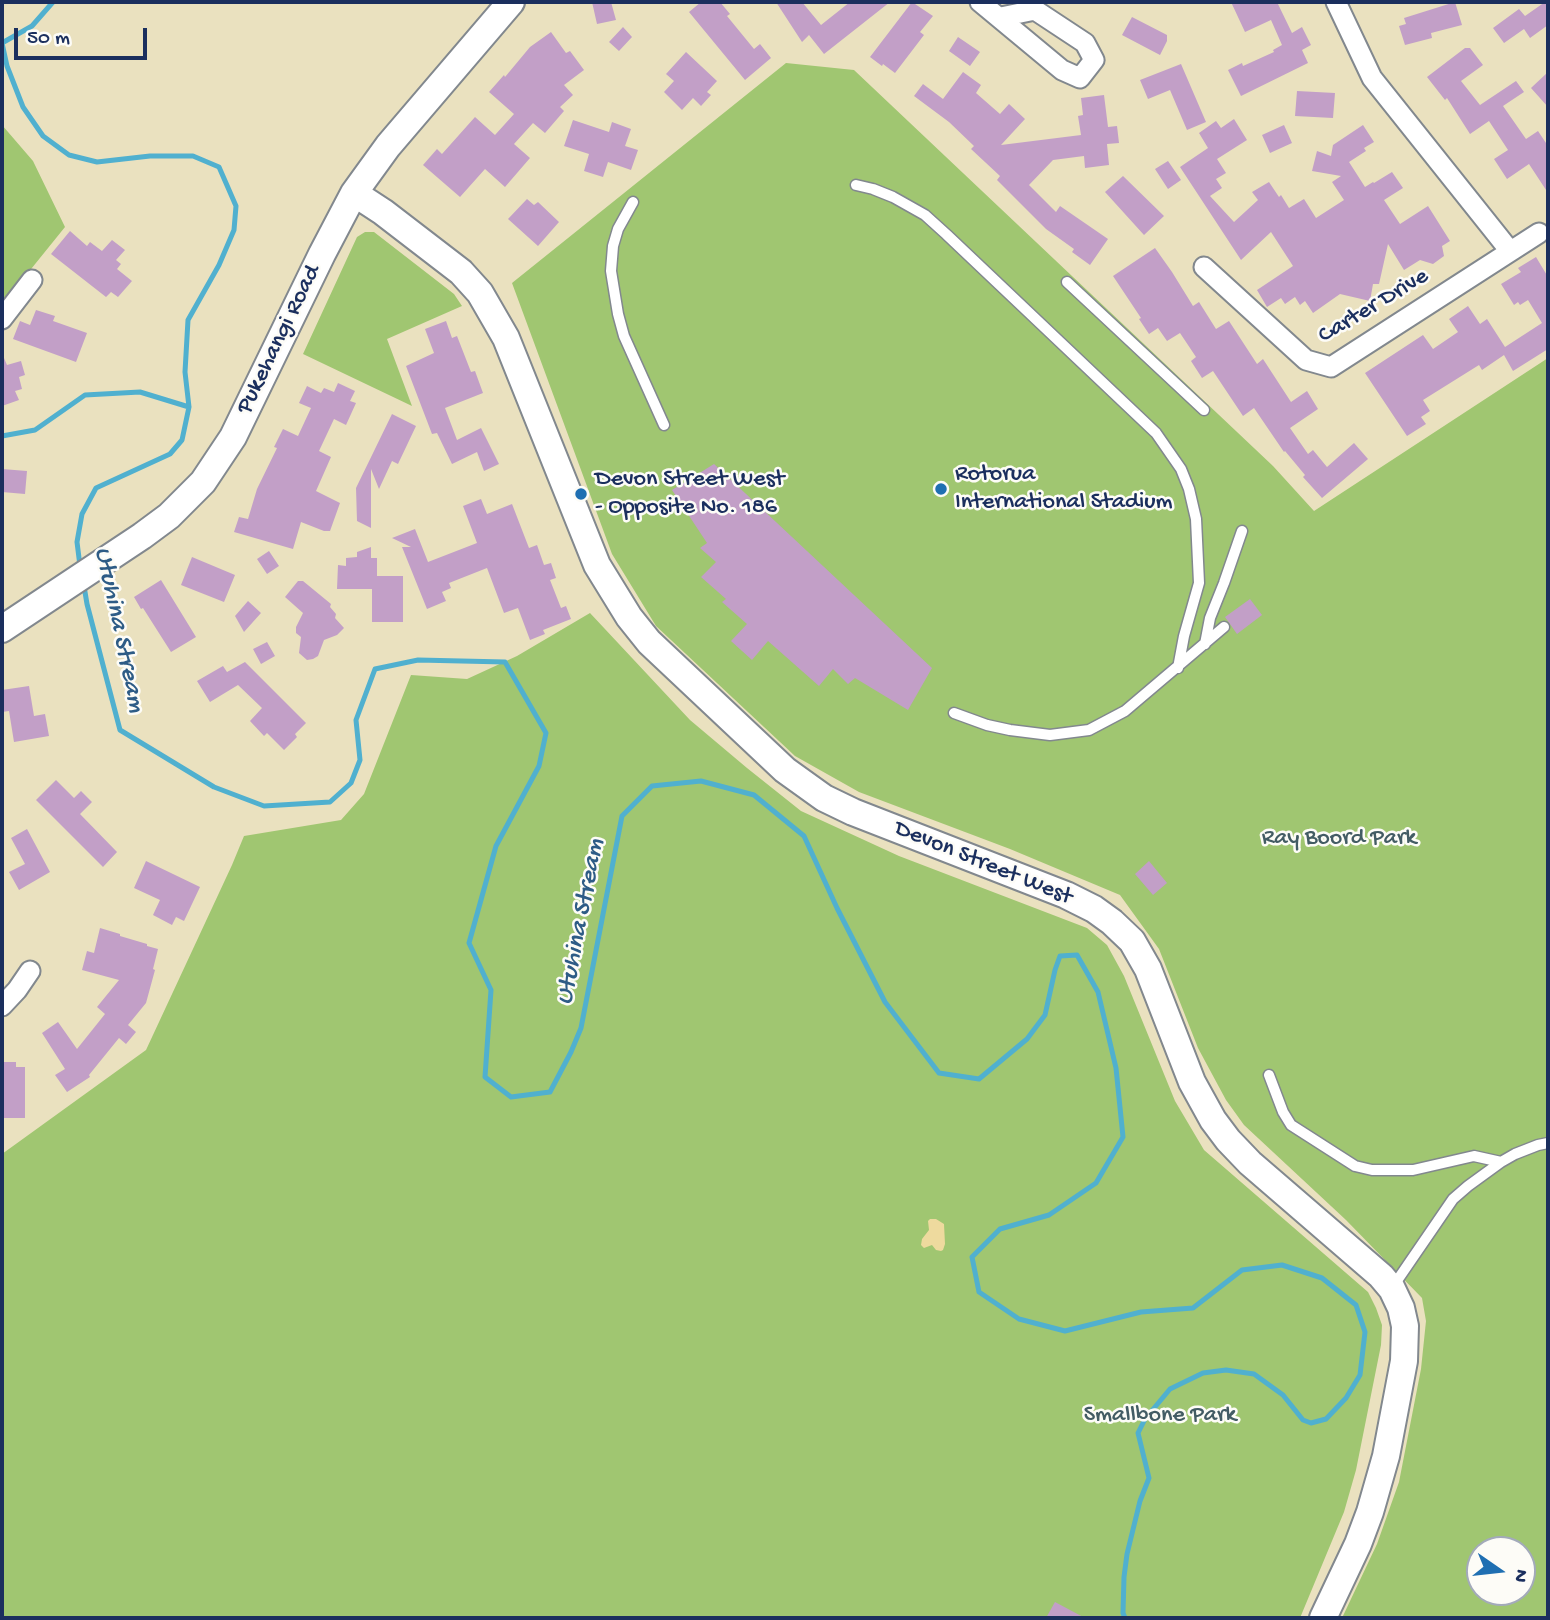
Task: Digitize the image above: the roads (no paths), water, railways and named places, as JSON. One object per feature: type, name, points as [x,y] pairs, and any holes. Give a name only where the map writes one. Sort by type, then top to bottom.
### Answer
[{"type":"main road","name":"Pukehangi Road","points":[[2,629],[151,529],[204,482],[233,437],[321,254],[354,193],[388,146],[510,2]]},
{"type":"main road","name":"Devon Street West","points":[[354,193],[461,272],[480,293],[506,338],[597,565],[612,592],[649,642],[785,770],[824,798],[875,821],[1066,895],[1112,922],[1132,941],[1148,969],[1192,1082],[1213,1120],[1228,1140],[1250,1163],[1381,1276],[1392,1289],[1401,1308],[1405,1326],[1404,1361],[1386,1456],[1358,1544],[1323,1618]]},
{"type":"street","points":[[979,2],[1001,18]]},
{"type":"street","points":[[1336,2],[1372,78],[1510,251]]},
{"type":"street","name":"Carter Drive","points":[[1204,267],[1306,360],[1331,367],[1539,233]]},
{"type":"street","points":[[2,319],[32,280]]},
{"type":"street","points":[[2,1006],[30,971]]},
{"type":"lane","points":[[856,185],[892,197],[925,215],[1156,433],[1181,468],[1196,519],[1199,583],[1178,668]]},
{"type":"lane","points":[[633,202],[618,229],[613,246],[611,271],[624,336],[664,425]]},
{"type":"lane","points":[[1068,282],[1205,410]]},
{"type":"lane","points":[[1205,645],[1210,618],[1242,531]]},
{"type":"lane","points":[[954,713],[987,725],[1050,735],[1089,730],[1125,711],[1224,627]]},
{"type":"lane","points":[[1269,1075],[1291,1125],[1355,1166],[1372,1170],[1413,1170],[1475,1156],[1501,1162]]},
{"type":"lane","points":[[1392,1289],[1453,1199],[1501,1162],[1515,1154],[1548,1143]]},
{"type":"waterway","name":"Utuhina Stream","points":[[53,2],[32,26],[2,43],[7,66],[23,107],[43,136],[69,155],[97,162],[150,156],[193,156],[219,167],[236,206],[234,230],[219,265],[188,320],[185,372],[189,407],[182,440],[170,454],[96,488],[82,514],[77,542],[80,566]]},
{"type":"waterway","points":[[2,436],[35,430],[85,395],[140,392],[189,407]]},
{"type":"waterway","name":"Utuhina Stream","points":[[84,586],[120,730],[214,787],[264,806],[330,802],[351,783],[360,760],[356,720],[375,669],[418,660],[505,662],[546,733],[539,766],[496,846],[469,943],[491,990],[485,1077],[511,1097],[550,1092],[571,1052],[581,1028],[622,816],[652,786],[701,781],[754,795],[804,836],[885,1002],[939,1073],[979,1079],[1027,1039],[1045,1015],[1060,956],[1077,955],[1098,992],[1116,1068],[1123,1137],[1096,1183],[1049,1215],[1000,1229],[972,1257],[979,1292],[1019,1319],[1065,1331],[1141,1312],[1193,1308],[1242,1270],[1282,1265],[1322,1278],[1356,1305],[1365,1332],[1360,1375],[1346,1398],[1326,1419],[1311,1423],[1303,1420],[1283,1395],[1254,1374],[1226,1370],[1203,1373],[1170,1389],[1145,1419],[1138,1433],[1149,1478],[1140,1501],[1127,1554],[1124,1577],[1125,1618]]},
{"type":"place","name":"Rotorua International Stadium","points":[[941,489]]},
{"type":"place","name":"Devon Street West - Opposite No. 186","points":[[581,494]]},
{"type":"park label","name":"Ray Boord Park","points":[[1339,839]]},
{"type":"park label","name":"Smallbone Park","points":[[1160,1416]]}]
